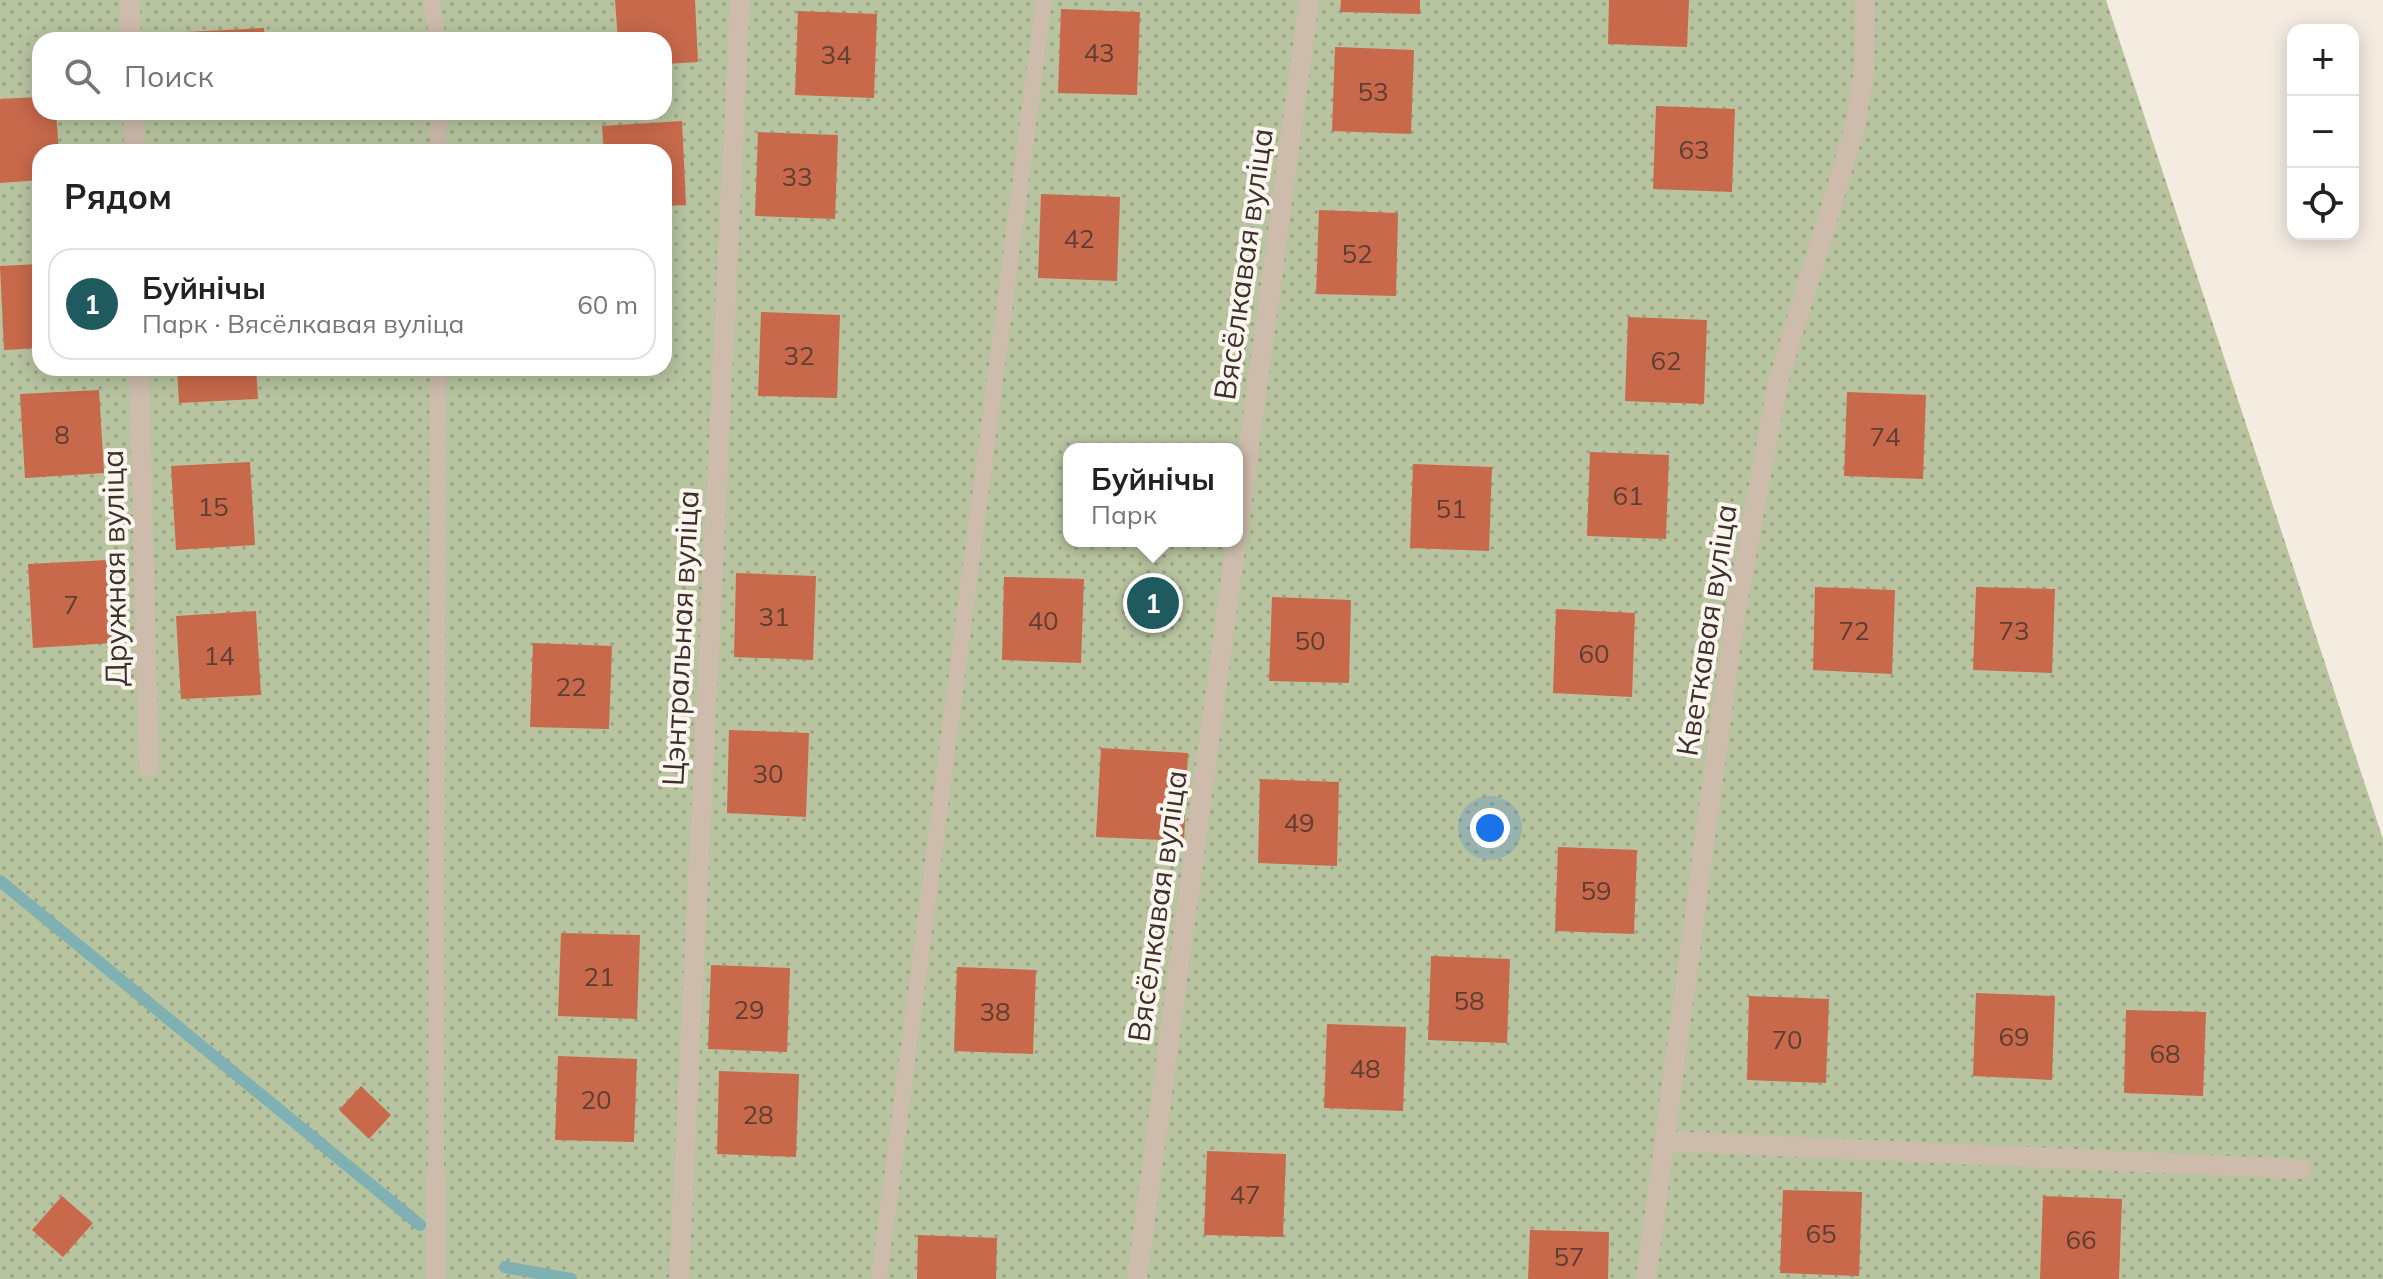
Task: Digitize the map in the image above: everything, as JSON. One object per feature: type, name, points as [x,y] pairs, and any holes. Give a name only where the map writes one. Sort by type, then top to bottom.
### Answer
[{"type":"street","points":[[130,0],[131,32]]},
{"type":"street","name":"Цэнтральная вуліца","points":[[679,1279],[740,0]]},
{"type":"street","name":"Вясёлкавая вуліца","points":[[1243,494],[1309,0]]},
{"type":"street","name":"Кветкавая вуліца","points":[[1646,1279],[1734,621],[1778,382],[1855,127],[1864,71],[1865,0]]},
{"type":"street","points":[[133,120],[134,144]]},
{"type":"street","name":"Дружная вуліца","points":[[139,376],[149,767]]},
{"type":"street","name":"Вясёлкавая вуліца","points":[[1137,1279],[1236,547]]},
{"type":"street","points":[[1665,1141],[2301,1169]]},
{"type":"street","points":[[436,1178],[436,1279]]},
{"type":"lane","points":[[431,0],[437,32]]},
{"type":"lane","points":[[879,1279],[1044,0]]},
{"type":"lane","points":[[438,120],[438,144]]},
{"type":"lane","points":[[436,1178],[438,376]]},
{"type":"green space","points":[[0,0],[2106,0],[2383,839],[2383,1279],[0,1279]]},
{"type":"building","points":[[615,0],[695,0],[698,62],[672,64],[672,32],[617,32]]},
{"type":"building","points":[[1341,0],[1420,0],[1420,14],[1340,12]]},
{"type":"building","points":[[1609,0],[1689,0],[1687,47],[1608,44]]},
{"type":"building","points":[[1061,9],[1140,12],[1137,95],[1058,93]]},
{"type":"building","points":[[798,11],[877,14],[874,98],[795,95]]},
{"type":"building","points":[[264,28],[264,32],[185,32]]},
{"type":"building","points":[[1335,47],[1414,50],[1411,134],[1332,131]]},
{"type":"building","points":[[32,97],[32,120],[57,120],[58,144],[32,144],[32,181],[0,183],[0,99]]},
{"type":"building","points":[[1656,106],[1735,109],[1732,192],[1653,189]]},
{"type":"building","points":[[682,121],[686,205],[672,206],[672,144],[603,144],[602,126]]},
{"type":"building","points":[[758,132],[838,135],[835,219],[755,216]]},
{"type":"building","points":[[1041,194],[1120,197],[1117,281],[1038,278]]},
{"type":"building","points":[[1319,210],[1398,213],[1396,296],[1316,294]]},
{"type":"building","points":[[32,264],[32,348],[4,350],[0,266]]},
{"type":"building","points":[[761,312],[840,315],[837,398],[758,396]]},
{"type":"building","points":[[1628,317],[1707,320],[1704,404],[1625,401]]},
{"type":"building","points":[[177,376],[257,376],[258,399],[179,403]]},
{"type":"building","points":[[99,390],[104,473],[25,478],[20,394]]},
{"type":"building","points":[[1847,392],[1926,395],[1923,479],[1844,476]]},
{"type":"building","points":[[1590,452],[1669,455],[1666,539],[1587,536]]},
{"type":"building","points":[[250,462],[255,545],[176,550],[171,466]]},
{"type":"building","points":[[1413,464],[1492,467],[1489,551],[1410,548]]},
{"type":"building","points":[[108,560],[113,643],[33,648],[28,564]]},
{"type":"building","points":[[736,573],[816,576],[813,660],[734,657]]},
{"type":"building","points":[[1004,577],[1084,579],[1081,663],[1002,660]]},
{"type":"building","points":[[1815,587],[1895,590],[1892,674],[1813,670]]},
{"type":"building","points":[[1976,587],[2055,589],[2052,673],[1973,670]]},
{"type":"building","points":[[1272,597],[1351,600],[1349,683],[1269,681]]},
{"type":"building","points":[[1556,609],[1635,613],[1632,697],[1553,693]]},
{"type":"building","points":[[256,611],[261,695],[181,699],[176,616]]},
{"type":"building","points":[[533,643],[612,646],[609,729],[530,727]]},
{"type":"building","points":[[729,730],[809,733],[806,817],[727,813]]},
{"type":"building","points":[[1101,748],[1188,753],[1184,841],[1096,837]]},
{"type":"building","points":[[1260,779],[1339,782],[1337,866],[1258,863]]},
{"type":"building","points":[[1558,847],[1637,850],[1634,934],[1555,931]]},
{"type":"building","points":[[561,933],[640,935],[637,1019],[558,1016]]},
{"type":"building","points":[[1431,956],[1510,959],[1507,1043],[1428,1040]]},
{"type":"building","points":[[711,965],[790,968],[787,1052],[708,1049]]},
{"type":"building","points":[[957,967],[1036,970],[1033,1054],[954,1051]]},
{"type":"building","points":[[1976,993],[2055,996],[2052,1080],[1973,1076]]},
{"type":"building","points":[[1749,996],[1829,999],[1826,1083],[1747,1080]]},
{"type":"building","points":[[2126,1010],[2206,1012],[2203,1096],[2124,1093]]},
{"type":"building","points":[[1327,1024],[1406,1027],[1403,1111],[1324,1108]]},
{"type":"building","points":[[558,1056],[637,1059],[634,1142],[555,1140]]},
{"type":"building","points":[[719,1071],[799,1074],[796,1157],[717,1154]]},
{"type":"building","points":[[361,1086],[391,1115],[369,1139],[339,1110]]},
{"type":"building","points":[[1207,1151],[1286,1154],[1283,1237],[1204,1235]]},
{"type":"building","points":[[1783,1190],[1862,1192],[1859,1276],[1780,1273]]},
{"type":"building","points":[[62,1196],[93,1223],[63,1257],[32,1230]]},
{"type":"building","points":[[2043,1196],[2122,1199],[2119,1279],[2040,1279]]},
{"type":"building","points":[[1530,1230],[1609,1232],[1608,1279],[1528,1279]]},
{"type":"building","points":[[918,1235],[997,1238],[996,1279],[917,1279]]},
{"type":"waterway","points":[[0,881],[420,1225]]},
{"type":"waterway","points":[[505,1267],[571,1279]]},
{"type":"place","name":"Буйнічы","points":[[1153,603]]}]
